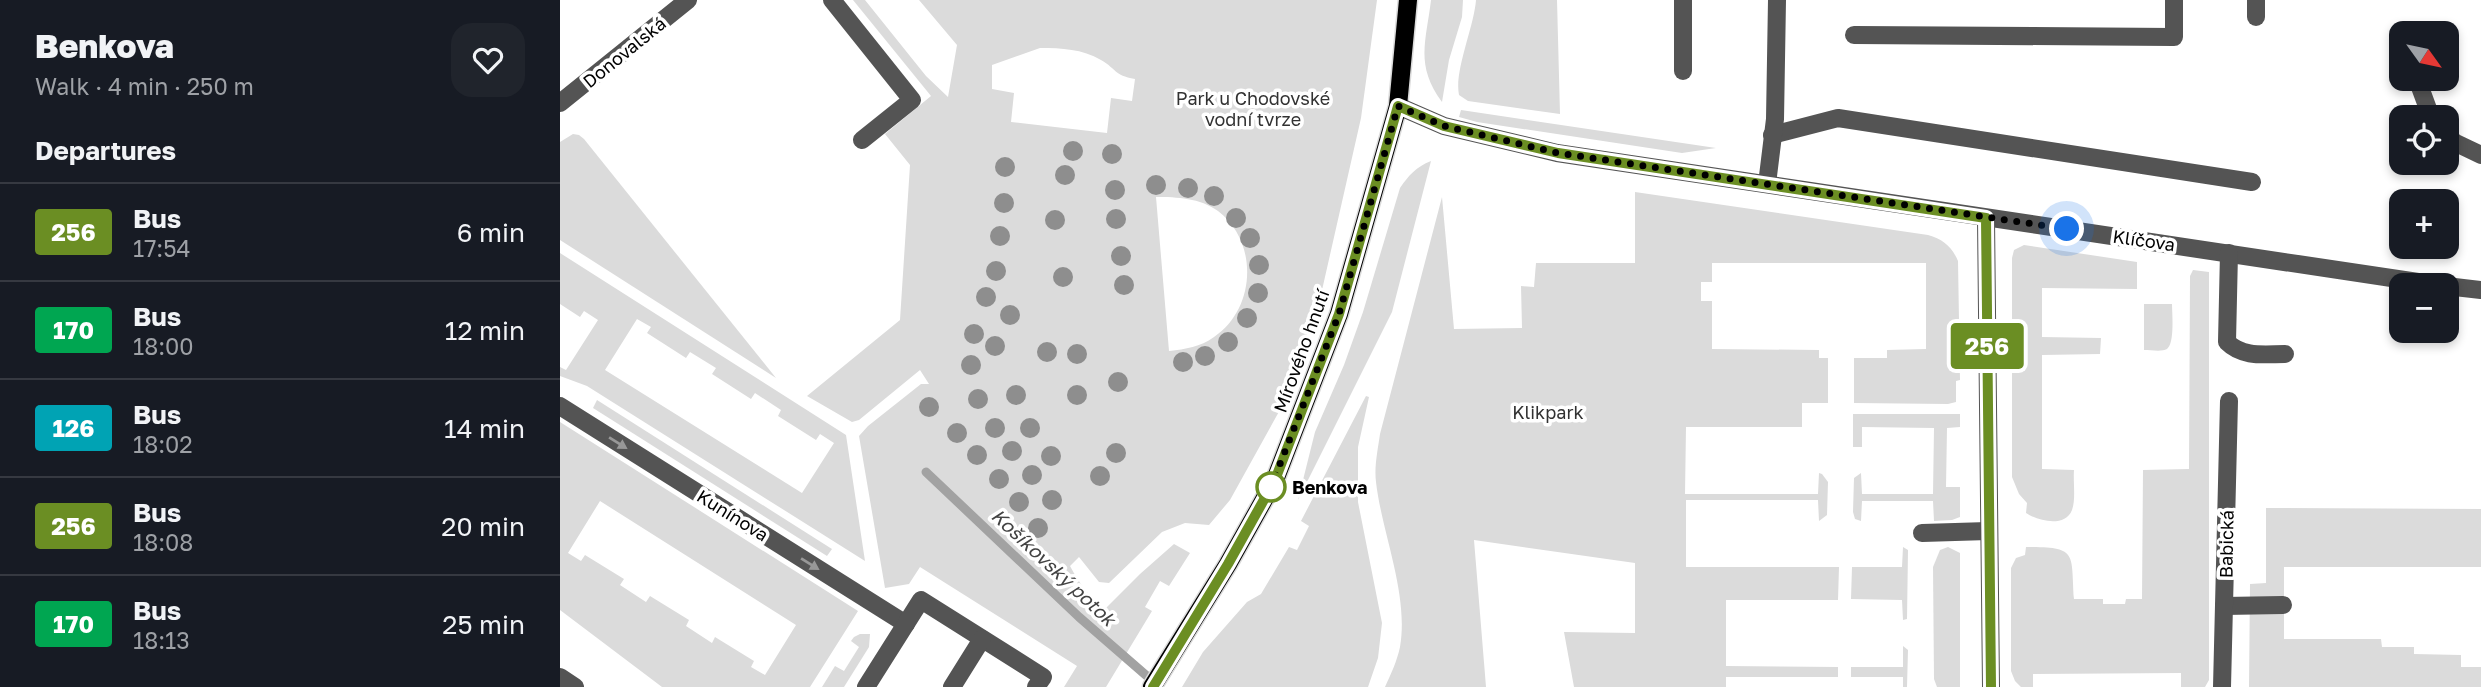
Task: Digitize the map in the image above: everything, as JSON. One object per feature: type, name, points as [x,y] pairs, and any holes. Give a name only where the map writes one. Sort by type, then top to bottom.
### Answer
[{"type":"main road","name":"Mírového hnutí","points":[[1153,687],[1228,564],[1275,480],[1339,314],[1398,106],[1408,0]]},
{"type":"street","name":"Donovalská","points":[[560,103],[688,0]]},
{"type":"street","points":[[832,0],[912,100],[862,140]]},
{"type":"street","points":[[1683,0],[1683,71]]},
{"type":"street","points":[[1768,184],[1775,119],[1777,0]]},
{"type":"street","points":[[1854,35],[2174,37],[2174,0]]},
{"type":"street","name":"Klíčova","points":[[1398,106],[1444,126],[1558,153],[2389,277]]},
{"type":"street","points":[[1772,135],[1838,118],[2252,182]]},
{"type":"street","points":[[2459,144],[2481,155]]},
{"type":"street","points":[[1986,218],[1991,687]]},
{"type":"street","points":[[2229,253],[2227,342],[2245,353],[2285,354]]},
{"type":"street","points":[[2459,287],[2481,290]]},
{"type":"street","name":"Babická","points":[[2222,687],[2230,401]]},
{"type":"street","name":"Kunínova","points":[[560,406],[906,624]]},
{"type":"street","points":[[1922,533],[1988,531]]},
{"type":"street","points":[[866,687],[921,600],[1043,677],[1036,687]]},
{"type":"street","points":[[2224,606],[2283,605]]},
{"type":"street","points":[[952,687],[982,639]]},
{"type":"street","points":[[560,677],[575,687]]},
{"type":"green space","name":"Park u Chodovské vodní tvrze","points":[[853,0],[865,0],[926,76],[948,97],[957,45],[919,0],[1377,0],[1361,118],[1320,299],[1281,408],[1230,500],[1209,525],[1185,523],[1162,532],[1109,583],[1099,582],[1079,557],[1070,566],[1085,590],[1105,609],[1174,544],[1190,553],[1169,586],[1160,581],[1145,607],[1152,611],[1106,687],[1064,687],[1077,666],[920,567],[909,584],[885,588],[859,436],[921,384],[929,384],[920,370],[859,420],[852,422],[807,396],[900,320],[910,165],[885,134],[931,96]],"holes":[[[1040,48],[1087,53],[1119,74],[1135,79],[1132,101],[1111,98],[1107,133],[1011,122],[1014,93],[992,89],[992,65]],[[1156,197],[1196,201],[1218,211],[1231,224],[1241,240],[1246,257],[1245,293],[1228,325],[1203,343],[1169,351]]]},
{"type":"green space","points":[[1431,0],[1463,0],[1462,17],[1449,60],[1442,102],[1425,65],[1425,41]]},
{"type":"green space","points":[[1476,0],[1557,0],[1560,114],[1468,101],[1459,95],[1459,74]]},
{"type":"green space","points":[[1461,110],[1716,148],[1682,153],[1477,122],[1459,117]]},
{"type":"green space","points":[[573,134],[584,139],[776,378],[560,240],[560,142]]},
{"type":"green space","points":[[1431,161],[1392,312],[1298,500],[1315,432],[1363,312],[1400,188],[1413,172]]},
{"type":"green space","name":"Klikpark","points":[[1635,192],[1928,235],[1946,244],[1958,261],[1960,380],[1956,381],[1956,402],[1948,404],[1854,403],[1854,358],[1887,358],[1887,350],[1926,349],[1926,263],[1712,263],[1712,282],[1701,282],[1701,301],[1712,301],[1712,349],[1819,350],[1819,358],[1828,358],[1828,403],[1802,403],[1802,427],[1686,427],[1685,494],[1818,494],[1819,473],[1828,482],[1827,515],[1819,521],[1818,500],[1686,500],[1686,567],[1839,567],[1838,600],[1726,600],[1726,666],[1838,667],[1838,677],[1726,677],[1726,687],[1574,687],[1564,632],[1635,633],[1635,563],[1474,540],[1486,687],[1385,687],[1399,652],[1402,627],[1398,585],[1379,502],[1376,458],[1442,197],[1454,329],[1522,328],[1521,286],[1534,287],[1536,263],[1635,263]]},
{"type":"green space","points":[[2024,245],[2137,262],[2137,289],[2042,288],[2042,337],[2101,338],[2100,354],[2042,355],[2042,469],[2074,470],[2072,510],[2069,516],[2058,521],[2044,520],[2026,513],[2027,503],[2019,494],[2012,477],[2012,258],[2014,250]]},
{"type":"green space","points":[[560,253],[846,435],[865,561],[587,386],[560,376],[560,367],[566,370],[598,320],[584,311],[580,317],[560,304]],"holes":[[[637,319],[651,327],[647,333],[686,358],[690,352],[716,368],[712,374],[751,399],[755,393],[781,410],[778,416],[816,440],[820,434],[834,443],[802,493],[605,370]]]},
{"type":"green space","points":[[2193,270],[2209,272],[2209,680],[2205,687],[2181,687],[2181,673],[2033,674],[2033,687],[2021,687],[2011,671],[2011,568],[2016,558],[2025,555],[2026,547],[2055,549],[2068,555],[2073,571],[2074,599],[2103,599],[2103,604],[2125,604],[2126,599],[2142,599],[2143,470],[2189,469],[2190,276]]},
{"type":"green space","points":[[2144,304],[2172,304],[2172,334],[2167,349],[2144,350]]},
{"type":"green space","points":[[1366,396],[1369,397],[1358,447],[1358,502],[1382,623],[1378,658],[1368,687],[1182,687],[1203,652],[1247,602],[1261,594],[1289,547],[1297,550],[1309,526],[1301,521]]},
{"type":"green space","points":[[597,400],[832,549],[827,556],[593,408]]},
{"type":"green space","points":[[1853,414],[1960,414],[1960,427],[1947,428],[1946,487],[1960,487],[1960,517],[1934,521],[1933,501],[1862,501],[1861,521],[1855,519],[1854,478],[1861,473],[1862,494],[1933,494],[1934,428],[1862,427],[1862,447],[1853,447]]},
{"type":"green space","points":[[560,422],[858,611],[810,687],[662,687],[560,610]],"holes":[[[600,501],[796,625],[765,675],[751,667],[754,661],[715,637],[712,643],[686,626],[689,620],[650,596],[646,602],[620,585],[624,579],[585,555],[581,561],[568,553]]]},
{"type":"green space","points":[[2266,508],[2481,509],[2481,567],[2284,567],[2284,639],[2381,639],[2382,647],[2414,647],[2414,654],[2461,655],[2461,667],[2481,667],[2481,687],[2249,687],[2250,584],[2266,583]]},
{"type":"green space","points":[[1903,547],[1908,550],[1907,619],[1903,620],[1902,600],[1851,599],[1852,567],[1902,567]]},
{"type":"green space","points":[[1948,547],[1960,553],[1960,687],[1937,687],[1934,679],[1933,567],[1940,550]]},
{"type":"green space","points":[[860,634],[870,634],[869,647],[844,687],[822,687],[835,666],[844,671],[859,647],[851,641]]},
{"type":"green space","points":[[1903,646],[1908,650],[1907,687],[1903,687],[1903,677],[1851,677],[1851,667],[1903,667]]},
{"type":"waterway","name":"Košíkovský potok","points":[[926,472],[1079,617],[1156,684]]},
{"type":"bus line","name":"256","points":[[1153,687],[1228,564],[1275,480],[1339,314],[1398,106],[1444,126],[1558,153],[1986,218],[1991,687]]},
{"type":"place","name":"Benkova","points":[[1271,487]]},
{"type":"route","points":[[1271,487],[1339,314],[1398,106],[1444,126],[1558,153],[2067,229]]}]
